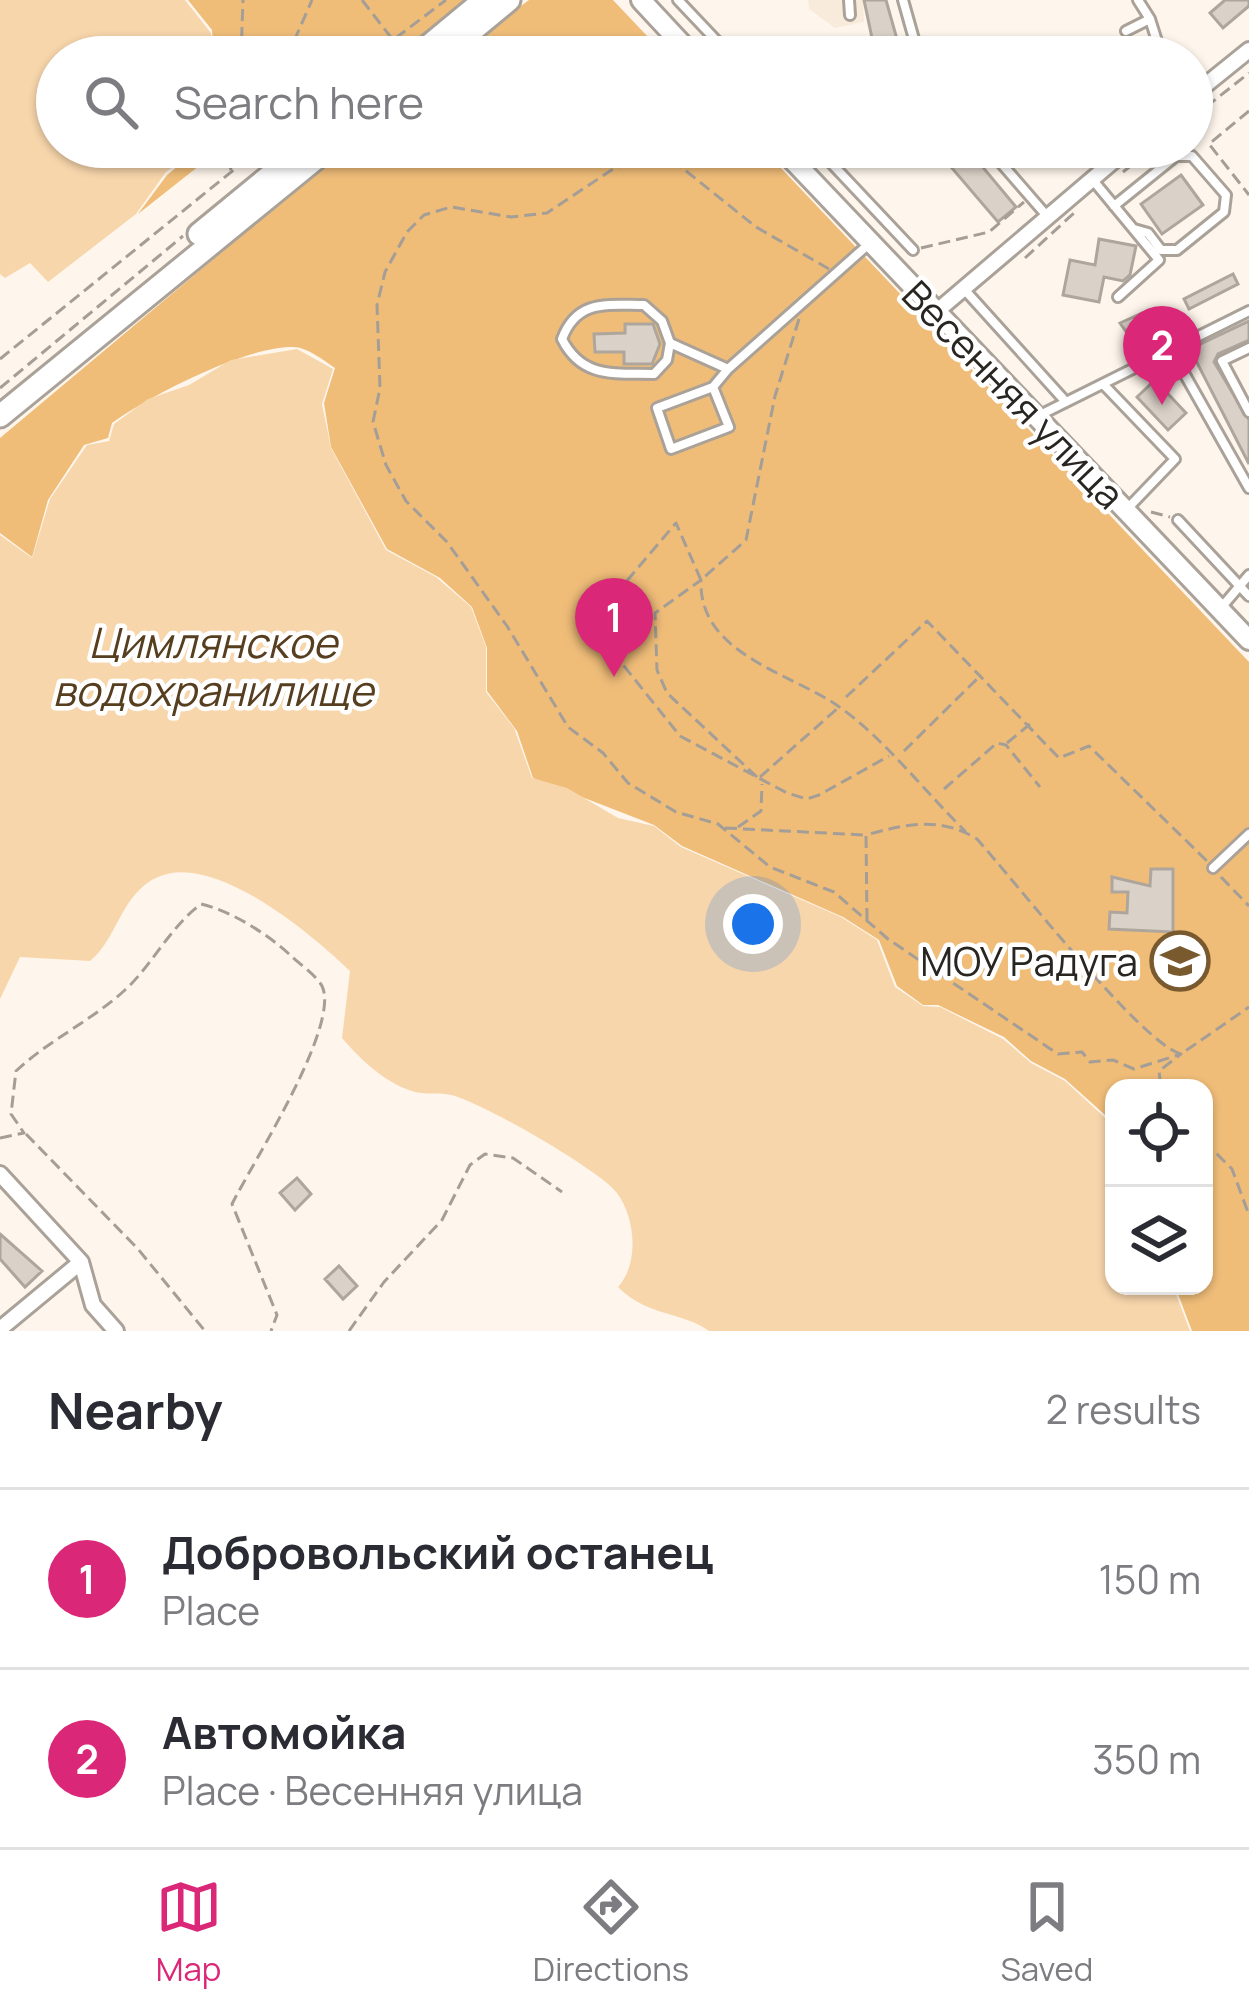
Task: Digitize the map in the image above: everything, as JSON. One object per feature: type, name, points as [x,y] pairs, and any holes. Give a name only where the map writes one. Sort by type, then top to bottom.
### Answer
[{"type":"main road","points":[[435,36],[484,0]]},
{"type":"main road","points":[[465,36],[509,0]]},
{"type":"main road","points":[[0,398],[279,168]]},
{"type":"main road","points":[[0,416],[304,168]]},
{"type":"street","points":[[640,0],[674,36]]},
{"type":"street","points":[[1213,79],[1249,50]]},
{"type":"street","name":"Весенняя улица","points":[[800,168],[1249,640]]},
{"type":"street","points":[[936,312],[1111,168]]},
{"type":"street","points":[[0,1174],[81,1262],[93,1305],[116,1331]]},
{"type":"street","points":[[0,1329],[81,1262]]},
{"type":"lane","points":[[679,0],[712,36]]},
{"type":"lane","points":[[849,0],[850,15]]},
{"type":"lane","points":[[903,0],[913,36]]},
{"type":"lane","points":[[1138,0],[1155,36]]},
{"type":"lane","points":[[1126,31],[1150,19]]},
{"type":"lane","points":[[1005,168],[1047,216]]},
{"type":"lane","points":[[1114,206],[1161,168]]},
{"type":"lane","points":[[1134,229],[1148,233],[1161,250],[1177,250],[1224,212],[1226,195],[1202,168]]},
{"type":"lane","points":[[819,188],[838,170],[913,250]]},
{"type":"lane","points":[[1096,184],[1159,260],[1118,297]]},
{"type":"lane","points":[[713,387],[729,427],[671,449],[657,408],[713,387],[870,242]]},
{"type":"lane","points":[[963,288],[1066,402]]},
{"type":"lane","points":[[670,343],[667,360],[654,374],[595,373],[570,355],[562,339],[569,319],[589,305],[644,305],[662,321],[670,343],[728,369]]},
{"type":"lane","points":[[1036,417],[1249,311]]},
{"type":"lane","points":[[1249,348],[1222,361],[1249,412]]},
{"type":"lane","points":[[1171,350],[1249,488]]},
{"type":"lane","points":[[1103,384],[1175,459],[1128,513]]},
{"type":"lane","points":[[1178,520],[1249,596]]},
{"type":"lane","points":[[1220,609],[1249,575]]},
{"type":"lane","points":[[1213,868],[1249,834]]},
{"type":"path","points":[[242,36],[243,0]]},
{"type":"path","points":[[296,36],[312,0]]},
{"type":"path","points":[[362,0],[390,36]]},
{"type":"path","points":[[398,36],[446,0]]},
{"type":"path","points":[[1213,101],[1249,73]]},
{"type":"path","points":[[1213,141],[1249,111]]},
{"type":"path","points":[[1213,149],[1249,194]]},
{"type":"path","points":[[230,168],[231,172]]},
{"type":"path","points":[[0,358],[236,168]]},
{"type":"path","points":[[616,168],[547,212],[511,217],[451,207],[424,214],[407,232],[385,272],[377,305],[380,388],[373,422],[386,465],[406,501],[447,542],[568,727],[603,753],[628,783],[676,812],[724,828],[770,867],[834,892],[1058,1054],[1082,1052],[1090,1062],[1113,1060],[1134,1069],[1181,1054]]},
{"type":"path","points":[[682,168],[756,227],[836,272]]},
{"type":"path","points":[[1025,258],[1096,184],[1121,168]]},
{"type":"path","points":[[913,250],[989,232],[1030,196]]},
{"type":"path","points":[[0,388],[182,237]]},
{"type":"path","points":[[738,827],[761,811],[766,799],[758,779],[667,693],[657,670],[655,613],[746,540],[800,305]]},
{"type":"path","points":[[1128,513],[1156,511],[1178,520]]},
{"type":"path","points":[[889,756],[807,799],[758,779],[680,736],[612,651],[608,603],[676,523],[700,580],[700,598],[736,648],[840,706],[966,832],[1123,1006],[1181,1054]]},
{"type":"path","points":[[846,697],[927,621],[1059,758],[1089,746],[1249,906]]},
{"type":"path","points":[[904,751],[981,675]]},
{"type":"path","points":[[758,779],[840,706]]},
{"type":"path","points":[[1006,745],[1030,724]]},
{"type":"path","points":[[944,789],[997,743],[1006,745],[1040,788]]},
{"type":"path","points":[[724,828],[866,835],[915,822],[966,832]]},
{"type":"path","points":[[866,835],[872,916],[867,920]]},
{"type":"path","points":[[205,1331],[138,1249],[10,1114],[16,1071],[118,996],[145,971],[184,916],[201,904],[218,908],[278,944],[321,985],[327,1015],[302,1077],[232,1204],[277,1316],[271,1331]]},
{"type":"path","points":[[1160,1079],[1159,1072],[1181,1054],[1249,1007]]},
{"type":"path","points":[[0,1138],[24,1133]]},
{"type":"path","points":[[1213,1151],[1232,1169],[1249,1215]]},
{"type":"path","points":[[349,1331],[384,1282],[442,1220],[470,1166],[485,1154],[513,1158],[562,1192]]},
{"type":"shaded area","points":[[188,0],[467,0],[424,36],[212,36]]},
{"type":"shaded area","points":[[529,0],[613,0],[647,36],[480,36]]},
{"type":"shaded area","points":[[808,0],[863,0],[864,22],[835,28],[809,9]]},
{"type":"shaded area","points":[[176,168],[196,168],[138,214]]},
{"type":"shaded area","points":[[322,168],[781,168],[1249,662],[1249,1331],[1192,1331],[1178,1295],[1213,1295],[1213,1079],[1105,1079],[1105,1115],[1065,1079],[1031,1061],[1004,1037],[938,1005],[923,1005],[897,986],[879,940],[843,917],[682,846],[654,825],[533,778],[517,731],[487,691],[487,648],[472,607],[440,578],[387,549],[331,447],[324,403],[335,368],[320,358],[298,348],[273,349],[225,363],[149,400],[112,423],[108,438],[84,445],[48,500],[32,557],[0,533],[0,438]]},
{"type":"water","points":[[0,0],[185,0],[211,36],[36,36],[36,168],[171,168],[136,214],[48,282],[30,263],[5,278],[0,274]]},
{"type":"water","name":"Цимлянское водохранилище","points":[[297,349],[333,369],[322,404],[331,448],[386,550],[436,577],[471,607],[486,647],[486,692],[514,728],[532,778],[567,788],[618,818],[654,826],[681,847],[841,917],[877,940],[895,987],[923,1006],[940,1007],[1003,1039],[1031,1063],[1065,1081],[1105,1118],[1105,1295],[1176,1295],[1190,1331],[709,1331],[641,1304],[618,1287],[632,1254],[631,1228],[623,1204],[606,1182],[487,1110],[451,1095],[404,1088],[375,1070],[342,1038],[350,971],[262,901],[207,876],[181,872],[146,884],[90,961],[20,957],[0,999],[0,535],[32,558],[50,499],[87,445],[109,441],[114,424],[148,399],[189,385],[231,360]]},
{"type":"building","points":[[864,0],[886,0],[896,36],[872,36]]},
{"type":"building","points":[[1225,0],[1249,0],[1249,6],[1223,28],[1210,13]]},
{"type":"building","points":[[952,168],[984,168],[1016,207],[998,222]]},
{"type":"building","points":[[1181,175],[1203,205],[1162,234],[1141,204]]},
{"type":"building","points":[[1099,239],[1136,246],[1130,275],[1123,281],[1104,277],[1099,302],[1063,295],[1070,260],[1095,265]]},
{"type":"building","points":[[1233,274],[1238,284],[1189,309],[1184,299]]},
{"type":"building","points":[[1149,310],[1160,338],[1135,344],[1120,323]]},
{"type":"building","points":[[1249,321],[1249,340],[1218,354],[1214,362],[1249,420],[1249,464],[1190,349]]},
{"type":"building","points":[[625,324],[653,324],[660,344],[652,364],[624,364],[624,352],[595,352],[594,334],[625,333]]},
{"type":"building","points":[[1155,380],[1186,413],[1168,430],[1137,397]]},
{"type":"building","points":[[1151,869],[1173,869],[1173,932],[1109,929],[1110,912],[1127,913],[1128,892],[1112,892],[1112,877],[1150,886]]},
{"type":"building","points":[[297,1178],[311,1194],[295,1210],[280,1193]]},
{"type":"building","points":[[0,1234],[42,1271],[25,1287],[0,1259]]},
{"type":"building","points":[[339,1266],[357,1286],[343,1299],[325,1279]]},
{"type":"place","name":"Автомойка","points":[[1162,405]]},
{"type":"place","name":"Добровольский останец","points":[[614,677]]},
{"type":"place","name":"МОУ Радуга","points":[[1180,961]]}]
